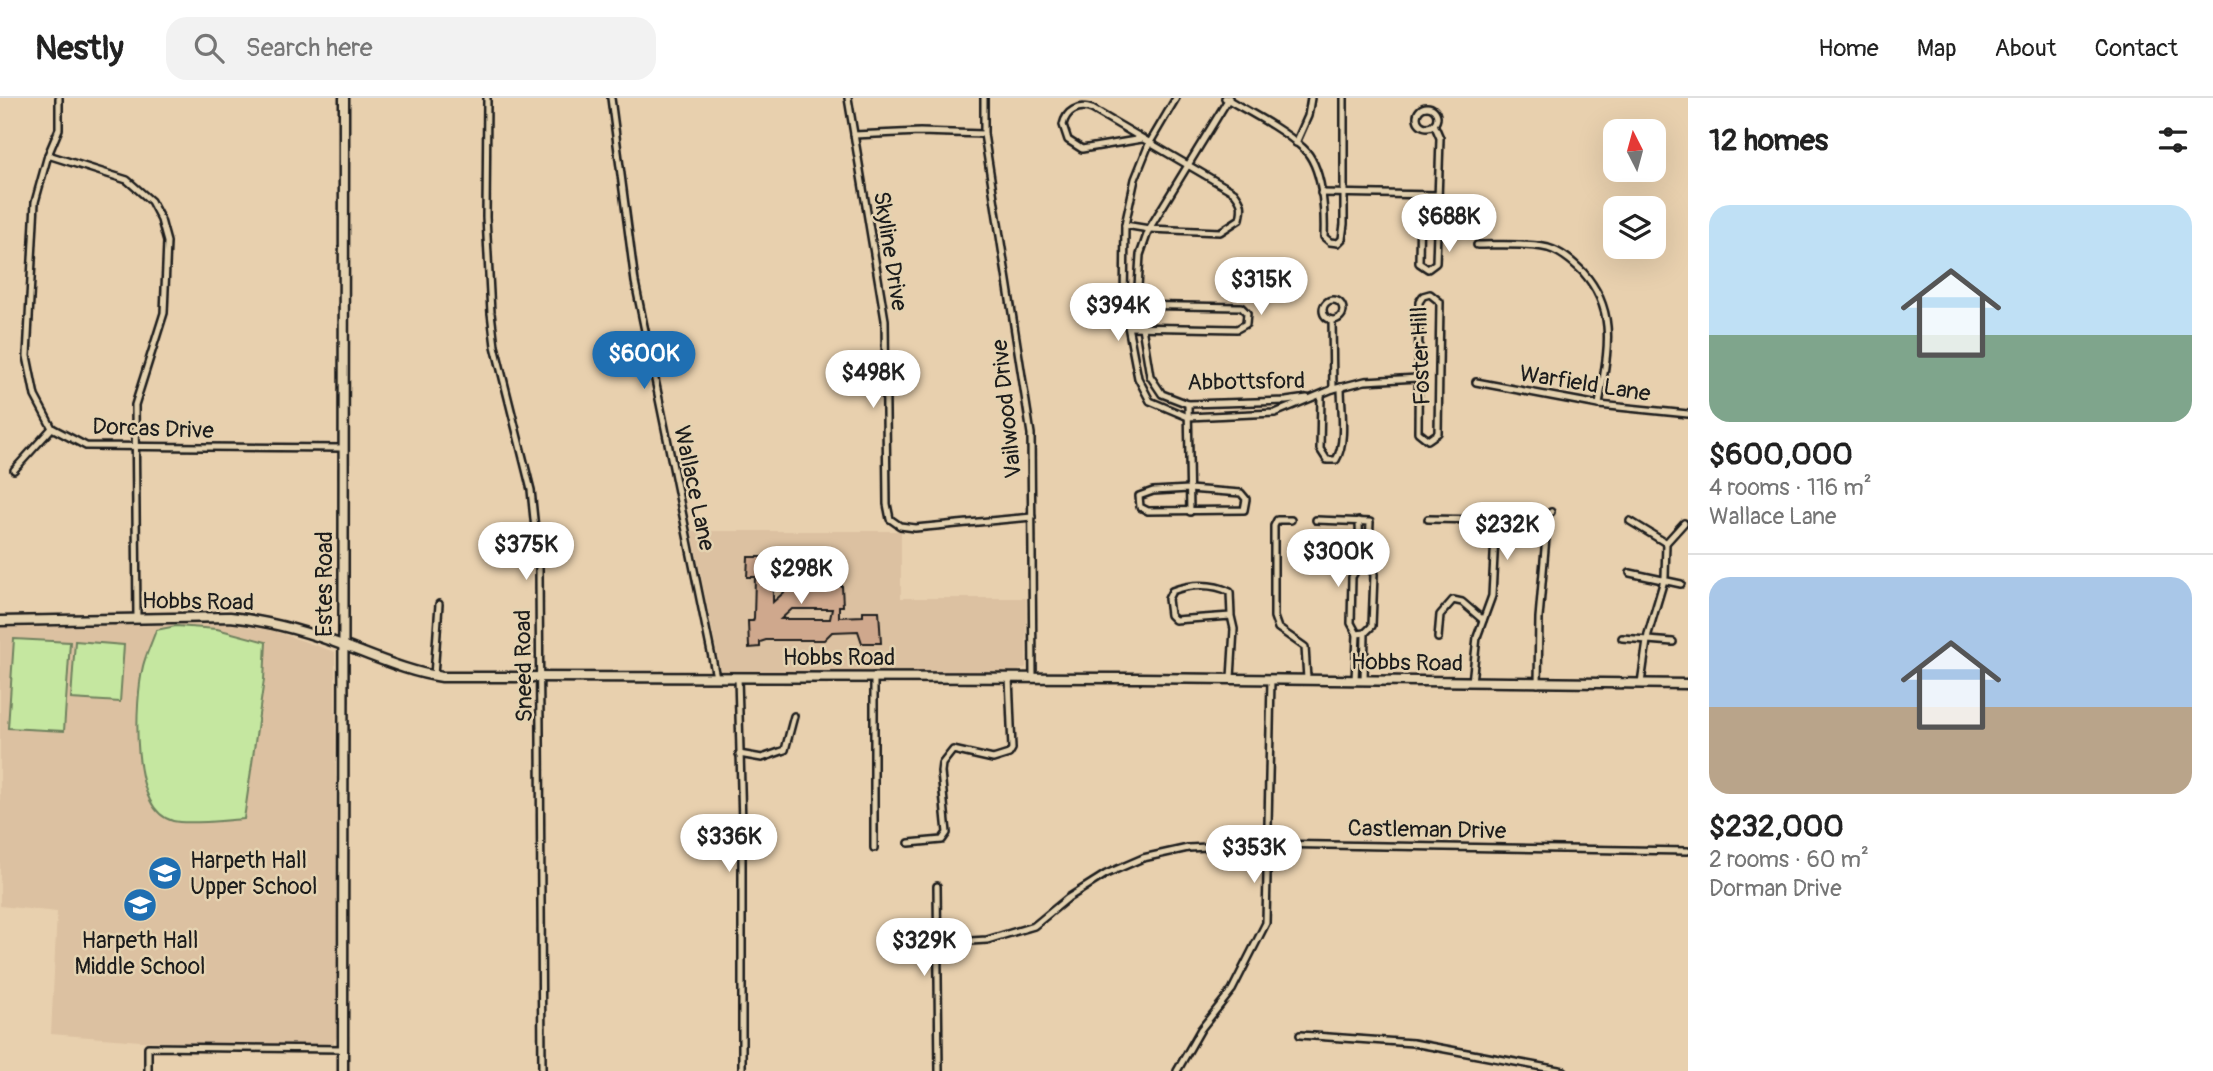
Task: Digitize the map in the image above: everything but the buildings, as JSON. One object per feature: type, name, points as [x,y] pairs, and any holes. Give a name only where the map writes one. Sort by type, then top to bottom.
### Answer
[{"type":"street","points":[[14,470],[52,428],[35,396],[27,356],[35,202],[48,155],[59,129],[59,98]]},
{"type":"street","name":"Estes Road","points":[[343,1071],[344,98]]},
{"type":"street","name":"Sneed Road","points":[[487,98],[487,281],[495,346],[535,514],[539,568],[542,1071]]},
{"type":"street","name":"Wallace Lane","points":[[611,98],[635,282],[716,677]]},
{"type":"street","name":"Skyline Drive","points":[[848,98],[885,320],[887,504],[890,519],[900,526],[915,528],[1032,517]]},
{"type":"street","name":"Vailwood Drive","points":[[984,98],[984,134],[1031,434],[1033,677]]},
{"type":"street","name":"Abbottsford","points":[[1176,98],[1149,144],[1135,179],[1125,225],[1124,305],[1138,378],[1150,401],[1188,416],[1275,413],[1333,389],[1365,381],[1418,378]]},
{"type":"street","points":[[1296,143],[1308,116],[1311,98]]},
{"type":"street","points":[[1228,99],[1305,150],[1320,179],[1325,216],[1324,237],[1338,243],[1342,239],[1344,224],[1344,98]]},
{"type":"street","name":"Abbottsford","points":[[1228,99],[1149,229],[1140,255],[1140,306],[1150,376],[1162,394],[1188,404],[1286,401],[1321,396]]},
{"type":"street","points":[[1125,225],[1149,229],[1220,232],[1240,219],[1242,202],[1234,192],[1087,107],[1072,111],[1063,125],[1068,140],[1082,149],[1142,139]]},
{"type":"street","points":[[1420,195],[1419,263],[1428,269],[1436,263],[1440,138],[1434,124]]},
{"type":"street","points":[[854,135],[920,132],[984,134]]},
{"type":"street","points":[[48,155],[127,180],[151,201],[161,219],[167,242],[164,313],[135,405],[137,618]]},
{"type":"street","points":[[1321,193],[1438,195]]},
{"type":"street","points":[[1477,245],[1547,248],[1566,256],[1598,290],[1609,338],[1599,405]]},
{"type":"street","name":"Foster Hill","points":[[1430,294],[1440,302],[1439,384],[1438,433],[1428,440],[1418,432],[1418,378],[1419,302],[1423,296],[1430,294]]},
{"type":"street","points":[[1124,305],[1241,307],[1247,313],[1246,324],[1237,329],[1129,327]]},
{"type":"street","points":[[1332,320],[1333,389]]},
{"type":"street","name":"Warfield Lane","points":[[1476,382],[1599,405],[1688,414]]},
{"type":"street","points":[[1321,396],[1320,449],[1327,460],[1336,460],[1339,456],[1342,425],[1341,387]]},
{"type":"street","points":[[1188,404],[1190,512]]},
{"type":"street","name":"Dorcas Drive","points":[[52,428],[86,446],[343,448]]},
{"type":"street","points":[[1189,489],[1241,493],[1246,505],[1244,510],[1233,512],[1147,511],[1140,507],[1139,496],[1145,492],[1189,489]]},
{"type":"street","points":[[1538,684],[1544,556],[1548,514],[1551,512]]},
{"type":"street","points":[[1428,519],[1478,519],[1492,525],[1495,535],[1492,596],[1477,637],[1472,682]]},
{"type":"street","points":[[1290,520],[1277,520],[1274,526],[1274,617],[1278,628],[1305,647],[1307,679]]},
{"type":"street","points":[[1316,520],[1368,521],[1368,567],[1374,574],[1372,626],[1365,633],[1357,634]]},
{"type":"street","points":[[1359,521],[1360,563],[1352,577],[1351,623],[1357,634],[1360,680]]},
{"type":"street","points":[[1630,522],[1666,543]]},
{"type":"street","points":[[1641,683],[1647,641],[1663,582],[1666,543],[1684,523]]},
{"type":"street","points":[[1357,567],[1368,567]]},
{"type":"street","points":[[1630,573],[1681,584]]},
{"type":"street","points":[[1231,616],[1175,620],[1170,615],[1168,599],[1172,592],[1179,589],[1201,586],[1222,588],[1230,592],[1234,629],[1231,678]]},
{"type":"street","points":[[1438,638],[1440,615],[1453,600],[1462,602],[1483,620]]},
{"type":"street","points":[[433,676],[439,604]]},
{"type":"street","name":"Hobbs Road","points":[[0,621],[230,617],[259,620],[343,645],[416,673],[433,676],[541,679],[874,676],[1271,678],[1538,684],[1688,684]]},
{"type":"street","points":[[1360,680],[1365,633]]},
{"type":"street","points":[[1622,638],[1673,642]]},
{"type":"street","points":[[874,676],[874,848]]},
{"type":"street","points":[[738,677],[742,825],[742,1071]]},
{"type":"street","points":[[909,843],[943,840],[947,832],[941,772],[942,764],[953,750],[993,759],[1009,754],[1012,748],[1009,677]]},
{"type":"street","points":[[1177,1071],[1201,1029],[1231,990],[1266,923],[1271,678]]},
{"type":"street","points":[[739,754],[762,758],[785,750],[794,716]]},
{"type":"street","name":"Castleman Drive","points":[[937,943],[987,940],[1034,926],[1068,898],[1106,874],[1143,858],[1188,848],[1267,844],[1688,851]]},
{"type":"street","points":[[937,886],[939,1071]]},
{"type":"street","points":[[1300,1035],[1413,1043],[1563,1071]]},
{"type":"street","points":[[148,1071],[148,1047],[344,1049]]},
{"type":"shaded area","points":[[692,531],[901,531],[901,598],[1026,598],[1026,667],[1018,671],[721,672]]},
{"type":"shaded area","points":[[229,624],[274,631],[335,652],[337,1037],[333,1043],[321,1046],[288,1046],[140,1041],[51,1034],[57,912],[0,906],[0,628]]},
{"type":"green space","points":[[176,626],[217,629],[266,642],[264,680],[244,819],[173,821],[159,813],[149,797],[138,752],[140,682],[156,630]]},
{"type":"green space","points":[[14,639],[70,642],[64,731],[8,728]]},
{"type":"green space","points":[[75,641],[124,645],[120,702],[71,699]]},
{"type":"place","name":"Harpeth Hall Upper School","points":[[165,873]]},
{"type":"place","name":"Harpeth Hall Middle School","points":[[140,905]]}]
